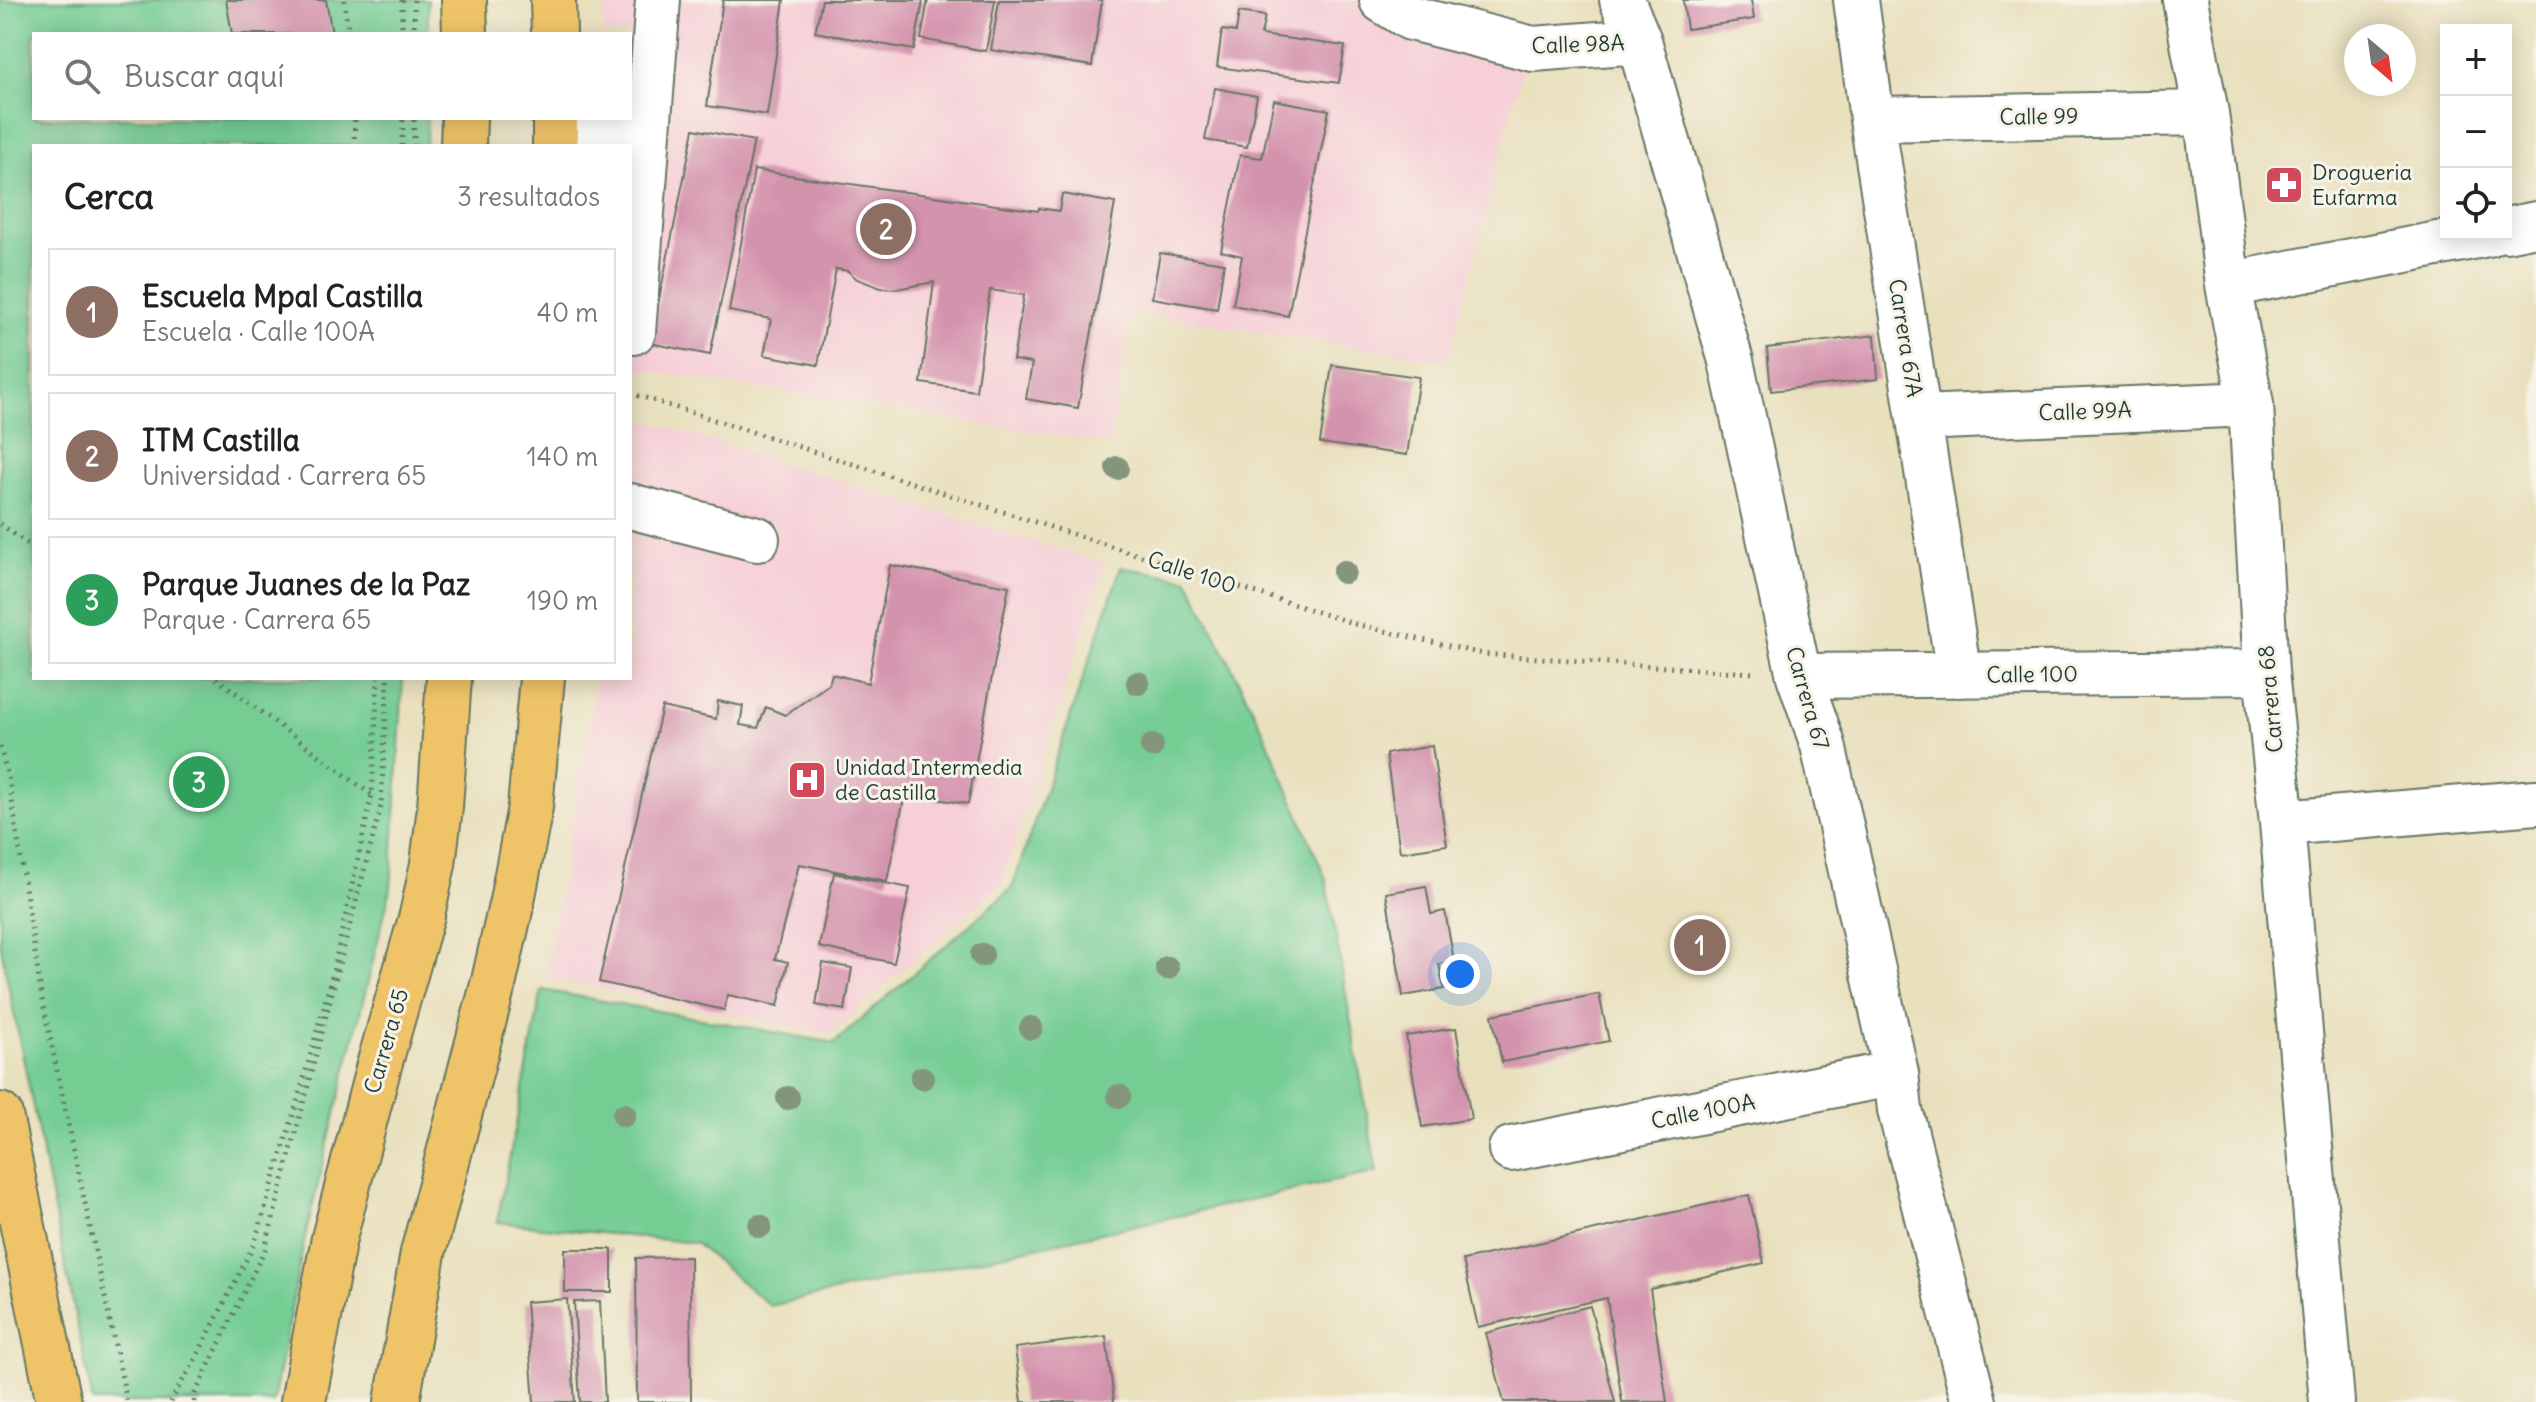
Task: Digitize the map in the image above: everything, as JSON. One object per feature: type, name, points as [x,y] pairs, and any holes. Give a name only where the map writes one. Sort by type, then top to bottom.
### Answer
[{"type":"main road","points":[[464,0],[465,32]]},
{"type":"main road","points":[[553,0],[554,32]]},
{"type":"main road","points":[[463,144],[464,120]]},
{"type":"main road","name":"Carrera 65","points":[[303,1402],[334,1238],[422,915],[433,864],[449,680]]},
{"type":"main road","points":[[397,1402],[423,1253],[512,901],[530,807],[542,680]]},
{"type":"main road","points":[[0,1115],[59,1402]]},
{"type":"street","points":[[633,332],[658,0]]},
{"type":"street","name":"Calle 98A","points":[[1382,0],[1411,18],[1533,49],[1639,41]]},
{"type":"street","name":"Carrera 67","points":[[1622,0],[1639,41],[1731,361],[1799,676],[1823,745],[1896,1073],[1900,1110],[1974,1402]]},
{"type":"street","name":"Carrera 67A","points":[[1856,0],[1959,675]]},
{"type":"street","name":"Carrera 68","points":[[2185,0],[2206,113],[2228,285],[2251,404],[2266,672],[2332,1402]]},
{"type":"street","name":"Calle 99","points":[[1872,119],[2206,113]]},
{"type":"street","points":[[555,133],[646,136]]},
{"type":"street","points":[[2512,229],[2536,224]]},
{"type":"street","points":[[2228,285],[2457,240]]},
{"type":"street","name":"Calle 99A","points":[[1919,418],[2251,404]]},
{"type":"street","points":[[632,507],[757,539]]},
{"type":"street","name":"Calle 100","points":[[1799,676],[2266,672]]},
{"type":"street","points":[[2282,823],[2536,802]]},
{"type":"street","name":"Calle 100A","points":[[1511,1149],[1896,1073]]},
{"type":"path","points":[[344,0],[349,32]]},
{"type":"path","points":[[402,0],[402,32]]},
{"type":"path","points":[[414,0],[414,32]]},
{"type":"path","points":[[354,144],[355,120]]},
{"type":"path","points":[[402,144],[403,120]]},
{"type":"path","points":[[414,120],[414,144]]},
{"type":"path","name":"Calle 100","points":[[632,394],[1355,624],[1483,654],[1753,673]]},
{"type":"path","points":[[0,524],[32,547]]},
{"type":"path","points":[[219,680],[372,795]]},
{"type":"path","points":[[170,1402],[254,1245],[332,976],[372,795],[378,680]]},
{"type":"path","points":[[194,1402],[195,1394],[265,1249],[381,806],[388,680]]},
{"type":"path","points":[[0,747],[9,780],[42,999],[127,1402]]},
{"type":"shaded area","points":[[604,0],[1388,0],[1527,49],[1448,361],[1130,312],[1110,444],[632,368],[632,32],[603,32]]},
{"type":"shaded area","name":"Unidad Intermedia de Castilla","points":[[639,418],[1105,564],[1002,883],[829,1034],[545,978],[596,680],[632,680],[632,464]]},
{"type":"green space","points":[[0,0],[428,0],[428,32],[32,32],[32,120],[427,120],[426,144],[32,144],[32,680],[403,680],[391,887],[305,1237],[273,1402],[93,1402],[0,944]]},
{"type":"green space","points":[[1121,567],[1188,579],[1263,730],[1326,879],[1377,1172],[770,1306],[695,1243],[497,1222],[542,990],[834,1043],[1012,888]]},
{"type":"building","points":[[226,0],[326,0],[332,32],[232,32]]},
{"type":"building","points":[[723,0],[784,0],[767,115],[707,106]]},
{"type":"building","points":[[822,0],[923,0],[914,50],[815,32]]},
{"type":"building","points":[[928,0],[995,0],[986,51],[921,39]]},
{"type":"building","points":[[999,0],[1102,0],[1092,66],[991,50]]},
{"type":"building","points":[[1683,0],[1751,0],[1754,19],[1687,29]]},
{"type":"building","points":[[1239,12],[1265,16],[1261,35],[1345,46],[1339,83],[1217,67],[1222,30],[1236,32]]},
{"type":"building","points":[[1215,88],[1257,96],[1247,147],[1205,140]]},
{"type":"building","points":[[1274,100],[1329,110],[1288,316],[1233,305],[1242,256],[1221,251],[1240,155],[1262,158]]},
{"type":"building","points":[[694,129],[754,141],[710,355],[650,343]]},
{"type":"building","points":[[754,170],[1038,211],[1039,208],[1059,211],[1062,194],[1115,203],[1078,408],[1026,399],[1032,363],[1013,360],[1024,295],[990,290],[976,391],[921,383],[934,282],[896,289],[881,288],[857,279],[848,271],[836,269],[818,365],[764,355],[771,319],[729,311]]},
{"type":"building","points":[[1160,253],[1224,263],[1217,309],[1152,298]]},
{"type":"building","points":[[1875,335],[1878,379],[1771,391],[1767,348]]},
{"type":"building","points":[[1332,365],[1419,377],[1407,455],[1320,443]]},
{"type":"building","points":[[890,565],[1009,586],[968,804],[905,794],[887,881],[799,864],[775,959],[788,962],[778,1006],[728,995],[724,1010],[599,982],[662,707],[716,719],[718,701],[743,706],[740,725],[758,728],[766,707],[785,715],[829,684],[832,674],[868,683]]},
{"type":"building","points":[[1432,746],[1447,845],[1400,852],[1386,754]]},
{"type":"building","points":[[834,873],[910,888],[894,963],[819,947]]},
{"type":"building","points":[[1426,886],[1431,914],[1445,911],[1454,961],[1439,964],[1444,989],[1403,996],[1386,893]]},
{"type":"building","points":[[823,963],[852,968],[845,1010],[816,1005]]},
{"type":"building","points":[[1599,994],[1609,1041],[1502,1062],[1492,1015]]},
{"type":"building","points":[[1456,1028],[1471,1119],[1422,1127],[1406,1036]]},
{"type":"building","points":[[1749,1195],[1764,1263],[1650,1289],[1667,1402],[1622,1402],[1607,1298],[1478,1327],[1463,1260]]},
{"type":"building","points":[[565,1249],[612,1249],[612,1292],[565,1292]]},
{"type":"building","points":[[690,1257],[691,1402],[637,1402],[636,1258]]},
{"type":"building","points":[[567,1299],[575,1402],[534,1402],[526,1302]]},
{"type":"building","points":[[600,1301],[605,1402],[580,1402],[574,1302]]},
{"type":"building","points":[[1590,1306],[1615,1402],[1504,1402],[1486,1333]]},
{"type":"building","points":[[1106,1336],[1114,1402],[1022,1402],[1015,1348]]},
{"type":"place","name":"Drogueria Eufarma","points":[[2284,185]]},
{"type":"place","name":"ITM Castilla","points":[[886,229]]},
{"type":"place","name":"Unidad Intermedia de Castilla","points":[[807,780]]},
{"type":"place","name":"Parque Juanes de la Paz","points":[[199,782]]},
{"type":"place","name":"Escuela Mpal Castilla","points":[[1700,945]]}]
